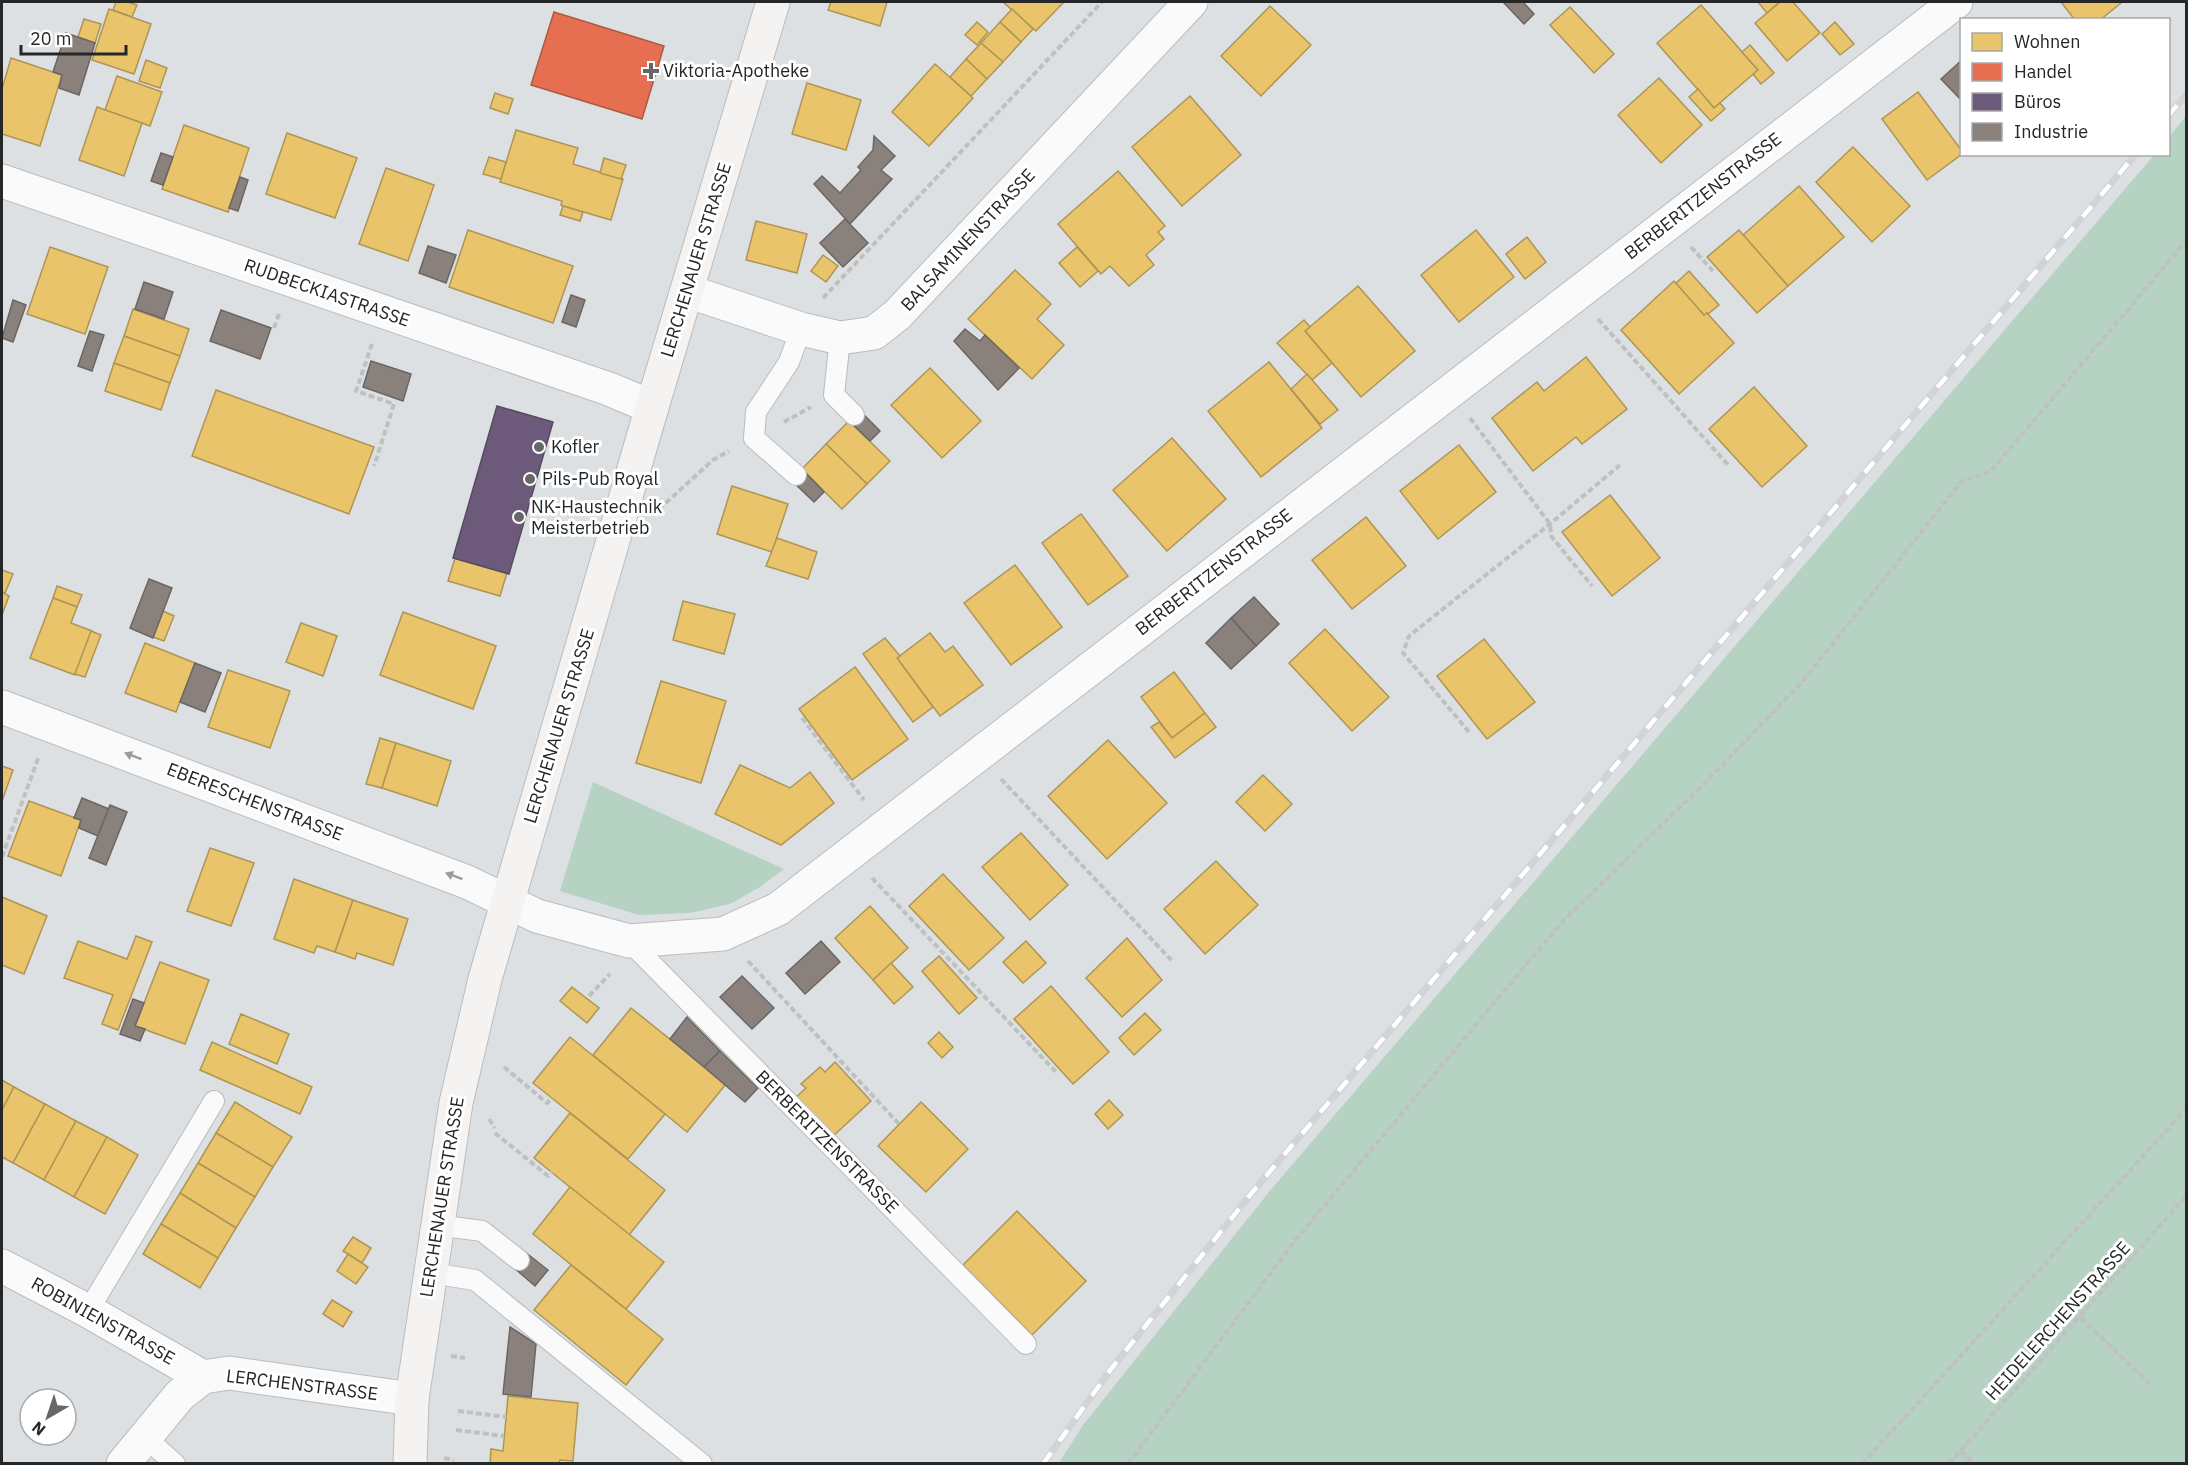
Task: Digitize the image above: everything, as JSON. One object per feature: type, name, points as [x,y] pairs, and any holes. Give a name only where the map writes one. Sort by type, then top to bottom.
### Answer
[{"type":"main road","name":"LERCHENAUER STRASSE","points":[[410,1464],[412,1399],[456,1102],[485,979],[773,2]]},
{"type":"street","name":"BALSAMINENSTRASSE","points":[[687,291],[801,329],[840,338],[874,333],[897,315],[1191,2]]},
{"type":"street","name":"BERBERITZENSTRASSE","points":[[507,901],[537,916],[629,941],[723,934],[778,909],[1956,2]]},
{"type":"street","name":"RUDBECKIASTRASSE","points":[[2,181],[609,389],[652,407]]},
{"type":"street","name":"EBERESCHENSTRASSE","points":[[2,707],[467,882],[507,901]]},
{"type":"street","name":"ROBINIENSTRASSE","points":[[2,1266],[88,1311],[204,1377]]},
{"type":"street","name":"LERCHENSTRASSE","points":[[123,1464],[180,1395],[204,1377],[229,1373],[412,1399]]},
{"type":"lane","points":[[796,475],[754,438],[756,412],[789,362],[801,329]]},
{"type":"lane","points":[[840,338],[834,394],[854,415]]},
{"type":"lane","name":"BERBERITZENSTRASSE","points":[[629,941],[1026,1344]]},
{"type":"lane","points":[[88,1311],[214,1101]]},
{"type":"lane","points":[[437,1225],[482,1232],[519,1260]]},
{"type":"lane","points":[[431,1273],[475,1280],[702,1464]]},
{"type":"lane","points":[[145,1437],[175,1464]]},
{"type":"path","points":[[801,329],[820,301],[1102,2]]},
{"type":"path","points":[[1128,1464],[1293,1242],[1563,921],[1707,781],[1803,681],[1961,482],[1991,471],[2187,241]]},
{"type":"path","points":[[1701,258],[1713,271]]},
{"type":"path","points":[[1577,293],[1728,465]]},
{"type":"path","points":[[367,359],[356,391],[394,404],[374,466]]},
{"type":"path","points":[[1450,390],[1550,524],[1551,536],[1592,586]]},
{"type":"path","points":[[1469,732],[1403,653],[1409,636],[1620,465]]},
{"type":"path","points":[[802,718],[884,826]]},
{"type":"path","points":[[2,857],[50,725]]},
{"type":"path","points":[[978,754],[1173,963]]},
{"type":"path","points":[[849,854],[1057,1073]]},
{"type":"path","points":[[723,934],[899,1124]]},
{"type":"path","points":[[589,996],[610,974]]},
{"type":"path","points":[[504,1067],[547,1103],[552,1098]]},
{"type":"path","points":[[1862,1464],[2187,1109]]},
{"type":"path","points":[[495,1133],[548,1176],[552,1172]]},
{"type":"path","name":"HEIDELERCHENSTRASSE","points":[[1949,1464],[2187,1196]]},
{"type":"path","points":[[2081,1318],[2153,1387]]},
{"type":"path","points":[[458,1411],[506,1417]]},
{"type":"path","points":[[456,1430],[504,1436]]},
{"type":"path","points":[[1961,1451],[1974,1464]]},
{"type":"green space","points":[[2186,116],[2186,1463],[1059,1463],[1083,1425],[1269,1192],[2153,156],[2170,156],[2170,136]]},
{"type":"green space","points":[[593,782],[784,869],[760,887],[730,904],[690,913],[639,915],[560,891]]},
{"type":"building: Wohnen","points":[[116,2],[137,5],[132,17],[113,10]]},
{"type":"building: Wohnen","points":[[831,2],[887,2],[880,26],[828,10]]},
{"type":"building: Wohnen","points":[[1003,2],[1064,2],[1036,31]]},
{"type":"building: Wohnen","points":[[1758,2],[1780,2],[1767,13]]},
{"type":"building: Wohnen","points":[[1780,2],[1793,2],[1820,33],[1787,61],[1755,23]]},
{"type":"building: Wohnen","points":[[2061,2],[2121,3],[2102,18],[2073,18]]},
{"type":"building: Wohnen","points":[[1701,5],[1758,70],[1714,108],[1657,43]]},
{"type":"building: Wohnen","points":[[1270,6],[1311,45],[1261,96],[1221,56]]},
{"type":"building: Wohnen","points":[[1570,7],[1614,54],[1594,73],[1550,25]]},
{"type":"building: Wohnen","points":[[109,9],[151,24],[134,74],[92,60]]},
{"type":"building: Wohnen","points":[[1012,9],[1033,29],[1021,42],[1000,22]]},
{"type":"building: Wohnen","points":[[84,19],[101,24],[95,43],[78,37]]},
{"type":"building: Wohnen","points":[[977,22],[988,32],[977,45],[965,35]]},
{"type":"building: Wohnen","points":[[1000,22],[1021,42],[1003,62],[981,43]]},
{"type":"building: Wohnen","points":[[1835,22],[1854,44],[1840,55],[1822,34]]},
{"type":"building: Wohnen","points":[[981,43],[1003,62],[987,79],[966,59]]},
{"type":"building: Wohnen","points":[[1750,45],[1774,73],[1761,84],[1753,74],[1758,70],[1742,52]]},
{"type":"building: Wohnen","points":[[11,58],[62,75],[40,146],[2,134],[2,89]]},
{"type":"building: Wohnen","points":[[966,59],[987,79],[971,96],[950,77]]},
{"type":"building: Wohnen","points":[[146,60],[167,68],[160,88],[139,81]]},
{"type":"building: Wohnen","points":[[935,64],[973,98],[929,146],[892,112]]},
{"type":"building: Wohnen","points":[[117,76],[162,92],[150,126],[105,110]]},
{"type":"building: Wohnen","points":[[1659,78],[1702,125],[1661,163],[1618,115]]},
{"type":"building: Wohnen","points":[[807,83],[861,100],[846,150],[792,134]]},
{"type":"building: Wohnen","points":[[1698,89],[1714,108],[1720,103],[1725,109],[1711,121],[1689,97]]},
{"type":"building: Wohnen","points":[[1918,92],[1960,148],[1960,155],[1927,180],[1882,119]]},
{"type":"building: Wohnen","points":[[495,93],[513,99],[508,114],[490,108]]},
{"type":"building: Wohnen","points":[[1190,96],[1241,155],[1182,206],[1132,147]]},
{"type":"building: Wohnen","points":[[97,107],[142,123],[124,176],[79,160]]},
{"type":"building: Wohnen","points":[[184,125],[249,148],[228,212],[162,189]]},
{"type":"building: Wohnen","points":[[516,130],[578,148],[573,164],[623,179],[611,220],[563,206],[562,201],[500,182]]},
{"type":"building: Wohnen","points":[[287,133],[357,158],[335,218],[266,194]]},
{"type":"building: Wohnen","points":[[1853,147],[1910,206],[1872,242],[1816,182]]},
{"type":"building: Wohnen","points":[[489,157],[506,162],[501,179],[483,174]]},
{"type":"building: Wohnen","points":[[604,158],[626,165],[621,179],[600,173]]},
{"type":"building: Wohnen","points":[[386,168],[434,185],[408,261],[359,244]]},
{"type":"building: Wohnen","points":[[1118,171],[1165,226],[1158,232],[1164,239],[1146,255],[1154,265],[1129,286],[1110,266],[1101,274],[1058,224]]},
{"type":"building: Wohnen","points":[[1799,186],[1844,237],[1788,286],[1743,235]]},
{"type":"building: Wohnen","points":[[563,206],[583,212],[580,221],[560,215]]},
{"type":"building: Wohnen","points":[[756,221],[807,234],[797,273],[746,260]]},
{"type":"building: Wohnen","points":[[468,230],[573,266],[553,323],[449,287]]},
{"type":"building: Wohnen","points":[[1476,230],[1514,277],[1459,322],[1421,275]]},
{"type":"building: Wohnen","points":[[1739,230],[1788,286],[1757,313],[1707,257]]},
{"type":"building: Wohnen","points":[[1527,237],[1546,262],[1525,279],[1506,254]]},
{"type":"building: Wohnen","points":[[50,247],[108,267],[85,334],[27,314]]},
{"type":"building: Wohnen","points":[[1077,247],[1098,271],[1080,287],[1059,263]]},
{"type":"building: Wohnen","points":[[823,255],[838,266],[826,282],[811,271]]},
{"type":"building: Wohnen","points":[[1015,270],[1051,304],[1037,319],[1064,345],[1032,379],[968,319]]},
{"type":"building: Wohnen","points":[[1689,271],[1719,305],[1708,314],[1704,315],[1675,284]]},
{"type":"building: Wohnen","points":[[1674,281],[1704,315],[1707,313],[1734,343],[1679,394],[1621,330]]},
{"type":"building: Wohnen","points":[[1358,286],[1415,351],[1361,397],[1305,331]]},
{"type":"building: Wohnen","points":[[133,309],[189,329],[180,356],[124,336]]},
{"type":"building: Wohnen","points":[[1304,320],[1310,327],[1305,331],[1332,363],[1312,380],[1277,343]]},
{"type":"building: Wohnen","points":[[124,336],[180,356],[170,383],[114,363]]},
{"type":"building: Wohnen","points":[[1586,357],[1627,409],[1582,444],[1576,437],[1533,471],[1492,418],[1537,382],[1544,391]]},
{"type":"building: Wohnen","points":[[1269,362],[1322,428],[1261,477],[1208,411]]},
{"type":"building: Wohnen","points":[[114,363],[170,383],[161,410],[105,391]]},
{"type":"building: Wohnen","points":[[930,368],[981,421],[942,458],[891,405]]},
{"type":"building: Wohnen","points":[[1307,374],[1338,410],[1320,424],[1291,389]]},
{"type":"building: Wohnen","points":[[1754,387],[1807,446],[1762,487],[1709,429]]},
{"type":"building: Wohnen","points":[[216,390],[374,447],[349,514],[192,456]]},
{"type":"building: Wohnen","points":[[849,421],[890,461],[867,484],[826,444]]},
{"type":"building: Wohnen","points":[[1172,438],[1226,499],[1167,551],[1113,490]]},
{"type":"building: Wohnen","points":[[826,444],[867,484],[842,509],[802,469]]},
{"type":"building: Wohnen","points":[[1459,445],[1496,492],[1438,539],[1400,491]]},
{"type":"building: Wohnen","points":[[732,486],[788,504],[772,552],[717,534]]},
{"type":"building: Wohnen","points":[[1610,495],[1660,558],[1612,596],[1562,532]]},
{"type":"building: Wohnen","points":[[1081,514],[1128,576],[1088,605],[1042,543]]},
{"type":"building: Wohnen","points":[[1366,517],[1406,566],[1352,609],[1312,560]]},
{"type":"building: Wohnen","points":[[777,538],[817,552],[808,579],[766,566]]},
{"type":"building: Wohnen","points":[[455,558],[507,573],[500,596],[448,581]]},
{"type":"building: Wohnen","points":[[1015,565],[1062,627],[1011,665],[964,603]]},
{"type":"building: Wohnen","points":[[2,570],[13,574],[5,593],[2,592]]},
{"type":"building: Wohnen","points":[[57,586],[82,595],[77,607],[53,598]]},
{"type":"building: Wohnen","points":[[2,592],[9,596],[2,615]]},
{"type":"building: Wohnen","points":[[53,598],[77,607],[71,623],[92,631],[75,675],[30,658]]},
{"type":"building: Wohnen","points":[[683,601],[735,614],[724,654],[673,640]]},
{"type":"building: Wohnen","points":[[163,611],[174,616],[164,641],[153,637]]},
{"type":"building: Wohnen","points":[[403,612],[496,646],[473,709],[380,675]]},
{"type":"building: Wohnen","points":[[301,623],[337,636],[323,676],[286,662]]},
{"type":"building: Wohnen","points":[[1325,629],[1389,697],[1352,731],[1289,663]]},
{"type":"building: Wohnen","points":[[91,631],[101,635],[85,677],[75,674]]},
{"type":"building: Wohnen","points":[[930,633],[945,652],[953,646],[983,685],[940,716],[897,658]]},
{"type":"building: Wohnen","points":[[885,638],[900,656],[897,658],[933,707],[913,722],[863,654]]},
{"type":"building: Wohnen","points":[[1484,639],[1535,702],[1487,739],[1437,676]]},
{"type":"building: Wohnen","points":[[145,643],[195,663],[176,712],[125,693]]},
{"type":"building: Wohnen","points":[[855,667],[908,739],[852,780],[799,709]]},
{"type":"building: Wohnen","points":[[228,670],[290,691],[270,748],[208,727]]},
{"type":"building: Wohnen","points":[[1174,672],[1205,713],[1172,738],[1141,697]]},
{"type":"building: Wohnen","points":[[661,681],[726,701],[701,783],[636,763]]},
{"type":"building: Wohnen","points":[[1205,713],[1216,727],[1175,758],[1151,727],[1159,722],[1172,738]]},
{"type":"building: Wohnen","points":[[380,738],[396,743],[382,788],[366,784]]},
{"type":"building: Wohnen","points":[[1108,740],[1167,803],[1107,859],[1048,796]]},
{"type":"building: Wohnen","points":[[396,743],[451,761],[437,806],[382,788]]},
{"type":"building: Wohnen","points":[[740,765],[790,788],[810,772],[834,803],[781,845],[715,814]]},
{"type":"building: Wohnen","points":[[2,766],[13,770],[2,801]]},
{"type":"building: Wohnen","points":[[1263,775],[1292,804],[1265,831],[1236,802]]},
{"type":"building: Wohnen","points":[[29,801],[81,820],[61,876],[8,856]]},
{"type":"building: Wohnen","points":[[1021,833],[1068,885],[1030,920],[982,867]]},
{"type":"building: Wohnen","points":[[210,848],[254,863],[231,926],[187,911]]},
{"type":"building: Wohnen","points":[[1216,861],[1258,905],[1205,954],[1164,909]]},
{"type":"building: Wohnen","points":[[943,874],[1004,938],[969,970],[909,906]]},
{"type":"building: Wohnen","points":[[294,879],[353,900],[335,952],[317,946],[314,953],[274,939]]},
{"type":"building: Wohnen","points":[[2,897],[47,916],[24,974],[2,965]]},
{"type":"building: Wohnen","points":[[353,900],[408,919],[393,965],[357,953],[355,959],[335,952]]},
{"type":"building: Wohnen","points":[[870,906],[908,948],[873,980],[835,938]]},
{"type":"building: Wohnen","points":[[136,936],[152,942],[118,1030],[102,1024],[113,995],[64,978],[78,941],[127,959]]},
{"type":"building: Wohnen","points":[[1127,938],[1162,980],[1122,1017],[1086,978]]},
{"type":"building: Wohnen","points":[[1026,941],[1046,963],[1023,983],[1003,962]]},
{"type":"building: Wohnen","points":[[939,956],[977,998],[959,1014],[922,971]]},
{"type":"building: Wohnen","points":[[160,962],[209,980],[185,1044],[135,1026]]},
{"type":"building: Wohnen","points":[[891,963],[913,987],[894,1004],[873,980]]},
{"type":"building: Wohnen","points":[[1051,986],[1109,1052],[1073,1084],[1014,1019]]},
{"type":"building: Wohnen","points":[[572,987],[599,1008],[587,1023],[560,1001]]},
{"type":"building: Wohnen","points":[[631,1008],[726,1084],[687,1132],[593,1055]]},
{"type":"building: Wohnen","points":[[1145,1013],[1161,1030],[1134,1055],[1119,1038]]},
{"type":"building: Wohnen","points":[[241,1014],[289,1034],[277,1064],[229,1044]]},
{"type":"building: Wohnen","points":[[939,1032],[953,1047],[942,1058],[928,1043]]},
{"type":"building: Wohnen","points":[[570,1037],[665,1114],[628,1159],[533,1083]]},
{"type":"building: Wohnen","points":[[212,1042],[312,1087],[300,1114],[200,1070]]},
{"type":"building: Wohnen","points":[[835,1062],[871,1101],[831,1138],[794,1099],[806,1088],[801,1084],[820,1067],[825,1072]]},
{"type":"building: Wohnen","points":[[2,1080],[14,1087],[2,1110]]},
{"type":"building: Wohnen","points":[[14,1087],[45,1104],[13,1163],[2,1157],[2,1110]]},
{"type":"building: Wohnen","points":[[1109,1100],[1123,1115],[1108,1129],[1095,1114]]},
{"type":"building: Wohnen","points":[[235,1102],[292,1137],[273,1167],[216,1133]]},
{"type":"building: Wohnen","points":[[921,1102],[968,1149],[926,1192],[878,1146]]},
{"type":"building: Wohnen","points":[[45,1104],[76,1121],[44,1180],[13,1163]]},
{"type":"building: Wohnen","points":[[570,1113],[665,1190],[629,1235],[534,1158]]},
{"type":"building: Wohnen","points":[[76,1121],[107,1137],[74,1197],[44,1180]]},
{"type":"building: Wohnen","points":[[216,1133],[273,1167],[255,1197],[198,1163]]},
{"type":"building: Wohnen","points":[[107,1137],[138,1155],[105,1214],[74,1197]]},
{"type":"building: Wohnen","points":[[198,1163],[255,1197],[236,1228],[180,1193]]},
{"type":"building: Wohnen","points":[[570,1187],[664,1262],[626,1309],[533,1234]]},
{"type":"building: Wohnen","points":[[180,1193],[236,1228],[218,1258],[161,1224]]},
{"type":"building: Wohnen","points":[[1017,1211],[1086,1281],[1032,1335],[963,1265]]},
{"type":"building: Wohnen","points":[[161,1224],[218,1258],[200,1288],[143,1254]]},
{"type":"building: Wohnen","points":[[353,1237],[371,1248],[362,1263],[343,1251]]},
{"type":"building: Wohnen","points":[[348,1254],[368,1267],[356,1284],[337,1271]]},
{"type":"building: Wohnen","points":[[571,1265],[663,1339],[626,1385],[534,1310]]},
{"type":"building: Wohnen","points":[[332,1300],[352,1312],[343,1327],[323,1314]]},
{"type":"building: Wohnen","points":[[508,1396],[578,1403],[573,1461],[560,1460],[559,1464],[490,1464],[491,1449],[503,1451]]},
{"type":"building: Handel","points":[[554,12],[664,46],[642,119],[531,85]]},
{"type":"building: Büros","points":[[497,406],[553,422],[509,574],[453,558]]},
{"type":"building: Industrie","points":[[1503,2],[1523,2],[1534,14],[1524,24]]},
{"type":"building: Industrie","points":[[66,33],[95,43],[79,95],[59,88],[62,75],[53,72]]},
{"type":"building: Industrie","points":[[1960,62],[1960,99],[1941,79]]},
{"type":"building: Industrie","points":[[874,136],[895,156],[881,170],[892,179],[850,224],[814,184],[822,176],[840,193],[861,170],[858,167],[873,150]]},
{"type":"building: Industrie","points":[[161,153],[173,157],[163,185],[151,181]]},
{"type":"building: Industrie","points":[[240,177],[248,180],[238,211],[229,208]]},
{"type":"building: Industrie","points":[[845,219],[868,243],[843,267],[820,243]]},
{"type":"building: Industrie","points":[[428,246],[456,255],[446,283],[419,273]]},
{"type":"building: Industrie","points":[[144,282],[173,292],[164,319],[135,309]]},
{"type":"building: Industrie","points":[[571,295],[585,300],[576,327],[562,322]]},
{"type":"building: Industrie","points":[[13,300],[26,305],[13,342],[2,338]]},
{"type":"building: Industrie","points":[[221,310],[271,328],[260,359],[210,341]]},
{"type":"building: Industrie","points":[[965,329],[980,341],[985,335],[1019,368],[998,390],[954,341]]},
{"type":"building: Industrie","points":[[90,331],[104,335],[92,371],[78,366]]},
{"type":"building: Industrie","points":[[371,361],[411,374],[403,401],[363,387]]},
{"type":"building: Industrie","points":[[859,410],[880,431],[870,441],[849,421]]},
{"type":"building: Industrie","points":[[802,469],[824,492],[814,502],[791,480]]},
{"type":"building: Industrie","points":[[149,579],[172,588],[153,638],[130,628]]},
{"type":"building: Industrie","points":[[1254,597],[1279,624],[1256,646],[1231,618]]},
{"type":"building: Industrie","points":[[1231,618],[1256,646],[1231,669],[1206,643]]},
{"type":"building: Industrie","points":[[195,663],[221,673],[205,712],[180,702]]},
{"type":"building: Industrie","points":[[82,798],[109,809],[98,836],[79,828],[81,820],[74,818]]},
{"type":"building: Industrie","points":[[110,805],[127,812],[106,865],[89,858]]},
{"type":"building: Industrie","points":[[821,941],[840,962],[805,994],[786,973]]},
{"type":"building: Industrie","points":[[742,976],[774,1008],[752,1029],[720,997]]},
{"type":"building: Industrie","points":[[133,999],[144,1003],[135,1026],[145,1029],[140,1041],[120,1034]]},
{"type":"building: Industrie","points":[[687,1017],[720,1051],[704,1067],[670,1039]]},
{"type":"building: Industrie","points":[[720,1051],[758,1088],[745,1102],[704,1067]]},
{"type":"building: Industrie","points":[[525,1252],[548,1270],[535,1286],[513,1267]]},
{"type":"building: Industrie","points":[[510,1327],[536,1344],[531,1397],[503,1394]]},
{"type":"railway","points":[[2170,114],[2186,95]]},
{"type":"railway","points":[[1043,1464],[1111,1369],[1255,1189],[2134,156]]},
{"type":"place","name":"Viktoria-Apotheke","points":[[651,71]]},
{"type":"place","name":"Kofler","points":[[539,447]]},
{"type":"place","name":"Pils-Pub Royal","points":[[530,479]]},
{"type":"place","name":"NK-Haustechnik Meisterbetrieb","points":[[519,517]]}]
